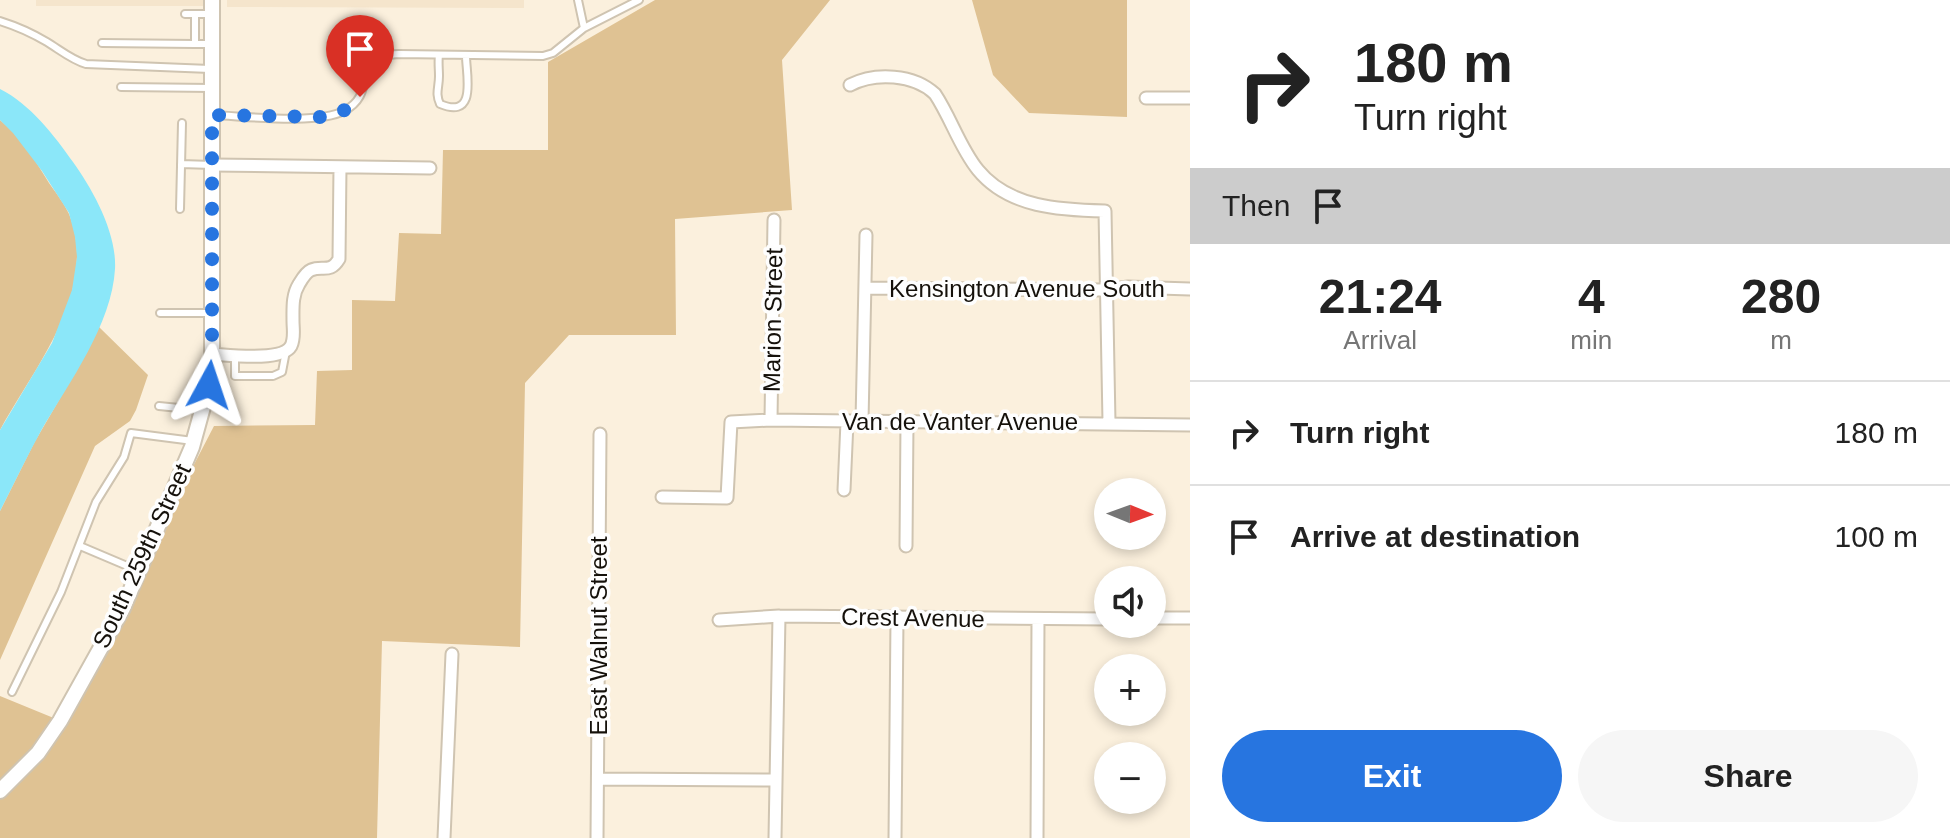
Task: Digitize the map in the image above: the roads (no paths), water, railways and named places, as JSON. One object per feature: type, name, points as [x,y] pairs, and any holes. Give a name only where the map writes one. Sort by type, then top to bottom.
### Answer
[{"type":"street","name":"South 259th Street","points":[[0,791],[38,753],[60,721],[123,608],[203,411],[212,354],[212,7]]},
{"type":"street","points":[[850,85],[870,77],[918,82],[935,94],[979,172],[993,184],[1010,195],[1037,205],[1105,211],[1109,422]]},
{"type":"street","points":[[1146,98],[1190,98]]},
{"type":"street","points":[[212,165],[430,168]]},
{"type":"street","points":[[212,354],[271,355],[286,351],[292,344],[296,288],[308,271],[331,268],[339,259],[340,167]]},
{"type":"street","name":"Marion Street","points":[[771,420],[774,220]]},
{"type":"street","points":[[862,421],[866,235]]},
{"type":"street","name":"Kensington Avenue South","points":[[865,288],[1190,289]]},
{"type":"street","name":"Van de Vanter Avenue","points":[[662,497],[727,498],[731,422],[1109,422],[1190,425]]},
{"type":"street","points":[[844,490],[847,422]]},
{"type":"street","points":[[906,546],[907,422]]},
{"type":"street","name":"East Walnut Street","points":[[597,838],[600,434]]},
{"type":"street","points":[[775,838],[779,616]]},
{"type":"street","name":"Crest Avenue","points":[[719,620],[779,616],[1094,619]]},
{"type":"street","points":[[895,838],[897,618]]},
{"type":"street","points":[[1166,618],[1190,618]]},
{"type":"street","points":[[1037,838],[1038,619]]},
{"type":"street","points":[[444,838],[452,654]]},
{"type":"street","points":[[599,779],[775,780]]},
{"type":"lane","points":[[578,0],[584,28]]},
{"type":"lane","points":[[212,115],[329,116],[345,110],[360,97],[368,67],[376,57],[389,54],[543,56],[553,53],[584,28],[639,0]]},
{"type":"lane","points":[[185,14],[195,14],[212,7]]},
{"type":"lane","points":[[195,14],[195,44]]},
{"type":"lane","points":[[0,21],[86,64],[212,69]]},
{"type":"lane","points":[[102,43],[212,44]]},
{"type":"lane","points":[[439,55],[437,97],[440,104],[452,107],[461,104],[468,93],[466,56]]},
{"type":"lane","points":[[121,87],[212,88]]},
{"type":"lane","points":[[180,209],[182,123]]},
{"type":"lane","points":[[181,164],[212,165]]},
{"type":"lane","points":[[160,313],[212,313]]},
{"type":"lane","points":[[235,355],[235,376],[273,376],[282,372],[286,351]]},
{"type":"lane","points":[[159,406],[203,411]]},
{"type":"lane","points":[[12,692],[61,592],[96,502],[124,457],[131,433],[193,441]]},
{"type":"lane","points":[[80,546],[139,571]]},
{"type":"water","points":[[0,89],[41,121],[81,173],[108,227],[115,269],[112,290],[98,332],[42,429],[0,511],[0,430],[52,343],[72,290],[77,257],[69,213],[42,171],[0,120]]}]
